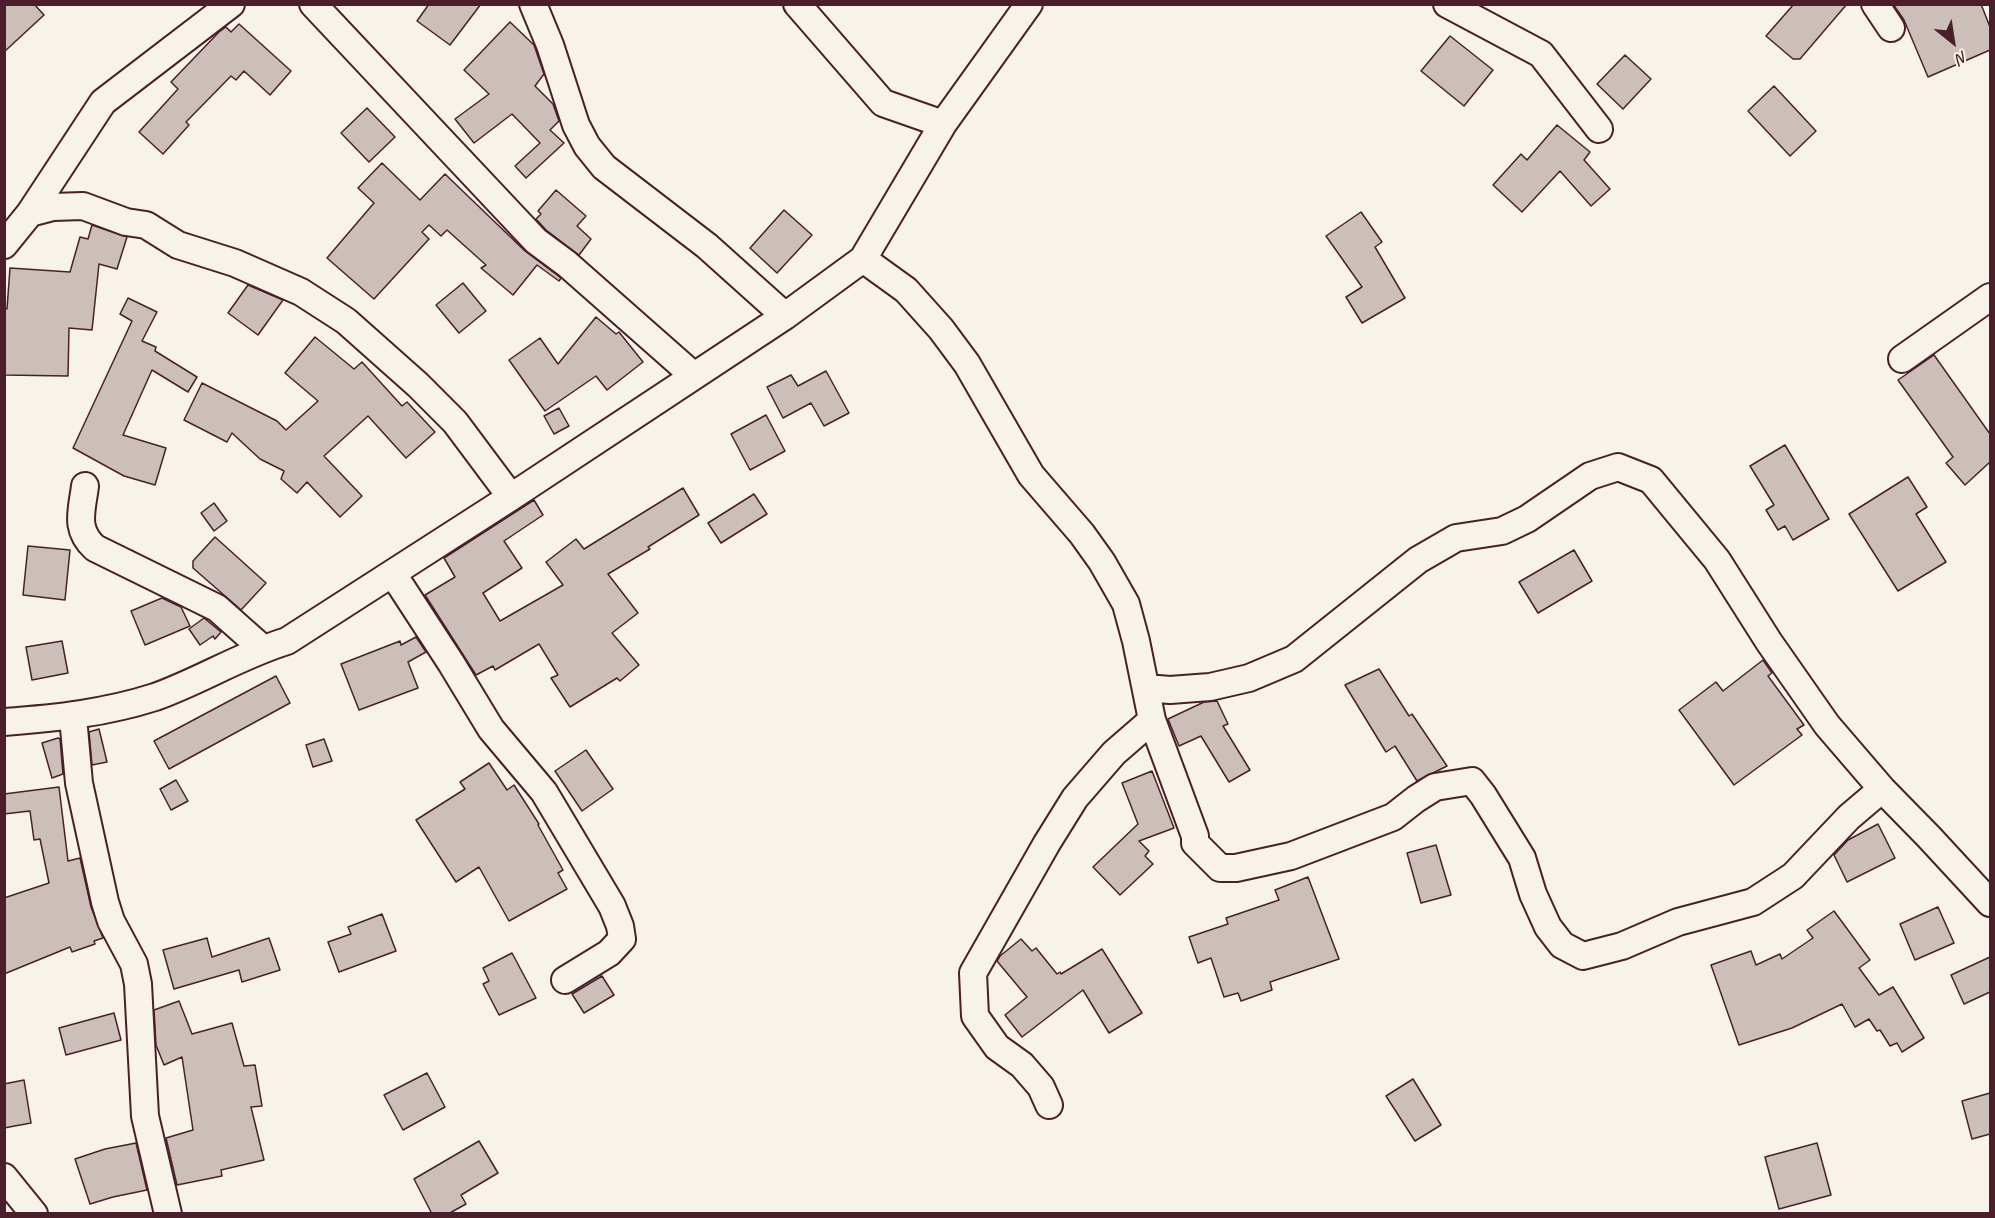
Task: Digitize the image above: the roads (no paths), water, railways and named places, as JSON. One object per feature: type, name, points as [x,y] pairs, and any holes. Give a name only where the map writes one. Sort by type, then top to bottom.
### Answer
[{"type":"street","points":[[4,245],[30,213],[103,102],[231,4]]},
{"type":"street","points":[[312,4],[536,241],[567,264],[694,376]]},
{"type":"street","points":[[533,4],[550,45],[576,125],[587,146],[604,167],[707,246],[785,316]]},
{"type":"street","points":[[797,4],[883,103],[943,124]]},
{"type":"street","points":[[4,722],[73,717],[112,709],[156,696],[262,648],[287,641],[511,497],[785,316],[863,259],[943,124],[1029,4]]},
{"type":"street","points":[[1447,4],[1541,54],[1599,129]]},
{"type":"street","points":[[1875,4],[1891,28]]},
{"type":"street","points":[[30,213],[53,207],[83,206],[126,222],[146,225],[178,245],[235,264],[301,292],[346,321],[418,385],[454,422],[511,497]]},
{"type":"street","points":[[863,259],[906,290],[941,329],[967,364],[1031,475],[1082,534],[1102,562],[1126,604],[1152,720],[1195,836],[1195,843],[1220,868],[1236,868],[1291,856],[1393,817],[1435,787],[1472,781],[1484,795],[1522,858],[1533,894],[1548,927],[1562,945],[1583,956],[1622,946],[1678,922],[1753,902],[1793,876],[1849,817],[1882,789]]},
{"type":"street","points":[[1902,359],[1990,297]]},
{"type":"street","points":[[1146,688],[1170,690],[1210,687],[1249,678],[1294,659],[1418,560],[1456,538],[1502,531],[1527,519],[1590,476],[1618,467],[1651,480],[1717,560],[1769,642],[1827,725],[1882,789],[1990,903]]},
{"type":"street","points":[[85,486],[80,526],[85,539],[95,548],[217,608],[262,648]]},
{"type":"street","points":[[393,574],[491,729],[544,792],[612,906],[620,926],[622,939],[609,953],[565,980]]},
{"type":"street","points":[[73,717],[79,783],[105,902],[111,921],[134,964],[138,984],[144,1116],[168,1214]]},
{"type":"street","points":[[1049,1105],[1041,1087],[1022,1065],[997,1047],[975,1016],[973,973],[1075,798],[1114,753],[1152,720]]},
{"type":"street","points":[[4,1177],[34,1214]]}]
